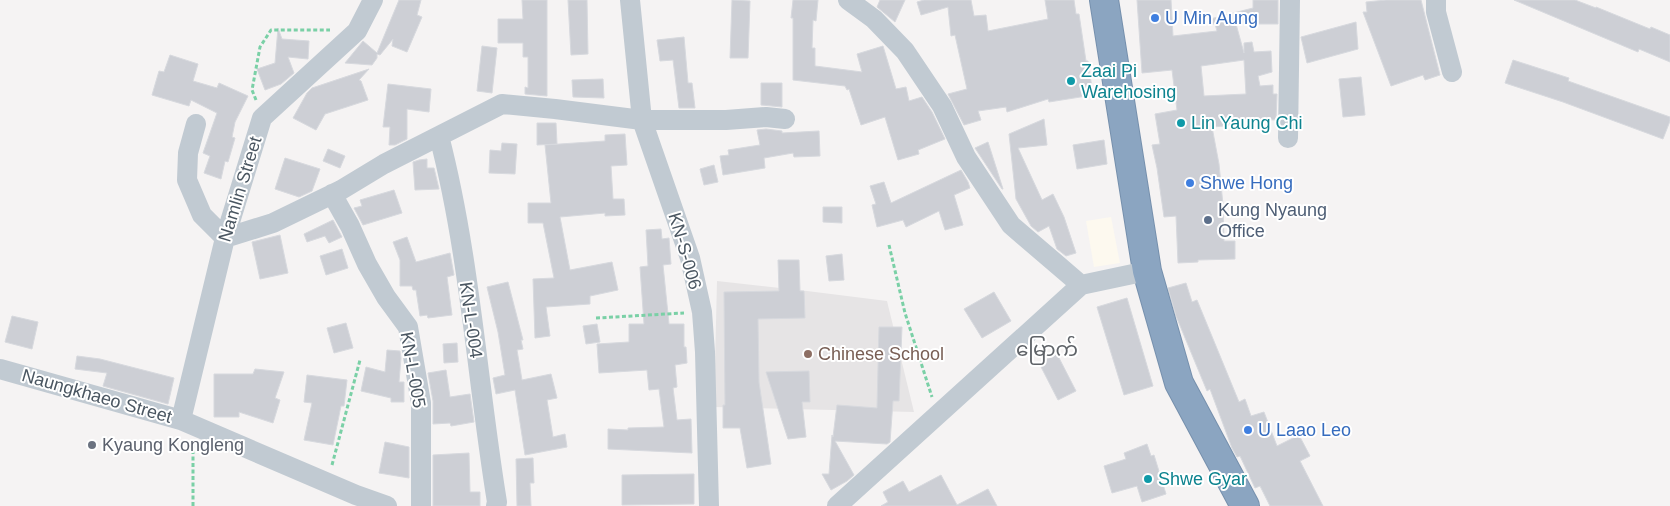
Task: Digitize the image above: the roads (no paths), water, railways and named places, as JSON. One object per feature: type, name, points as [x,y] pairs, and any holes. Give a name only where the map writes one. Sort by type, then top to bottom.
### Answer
[{"type":"highway","points":[[1104,0],[1147,271],[1179,383],[1240,504]]},
{"type":"street","name":"Namlin Street","points":[[187,423],[225,238],[262,118],[357,31],[373,0]]},
{"type":"street","name":"KN-S-006","points":[[630,0],[642,120],[690,258],[702,312],[705,352],[709,506]]},
{"type":"street","points":[[848,0],[874,19],[906,51],[942,106],[966,157],[1011,225],[1082,285]]},
{"type":"street","points":[[1288,138],[1290,0]]},
{"type":"street","points":[[1436,0],[1436,12],[1452,72]]},
{"type":"street","points":[[196,124],[188,153],[187,180],[202,215],[225,238],[273,223],[502,104],[642,120],[726,120],[766,117],[784,119]]},
{"type":"street","name":"KN-L-004","points":[[439,136],[452,189],[496,506]]},
{"type":"street","name":"KN-L-005","points":[[332,194],[350,226],[367,264],[386,297],[408,327],[422,403],[421,506]]},
{"type":"street","points":[[837,506],[1082,285],[1147,271]]},
{"type":"street","name":"Naungkhaeo Street","points":[[0,369],[187,423],[327,483],[355,500],[386,506]]},
{"type":"place","name":"U Min Aung","points":[[1155,18]]},
{"type":"place","name":"Zaai Pi Warehosing","points":[[1071,81]]},
{"type":"place","name":"Lin Yaung Chi","points":[[1181,123]]},
{"type":"place","name":"Shwe Hong","points":[[1190,183]]},
{"type":"place","name":"Kung Nyaung Office","points":[[1208,220]]},
{"type":"place","name":"Chinese School","points":[[808,354]]},
{"type":"place","name":"U Laao Leo","points":[[1248,430]]},
{"type":"place","name":"Kyaung Kongleng","points":[[92,445]]},
{"type":"place","name":"Shwe Gyar","points":[[1148,479]]},
{"type":"district","name":"မြောက်","points":[[1047,349]]}]
